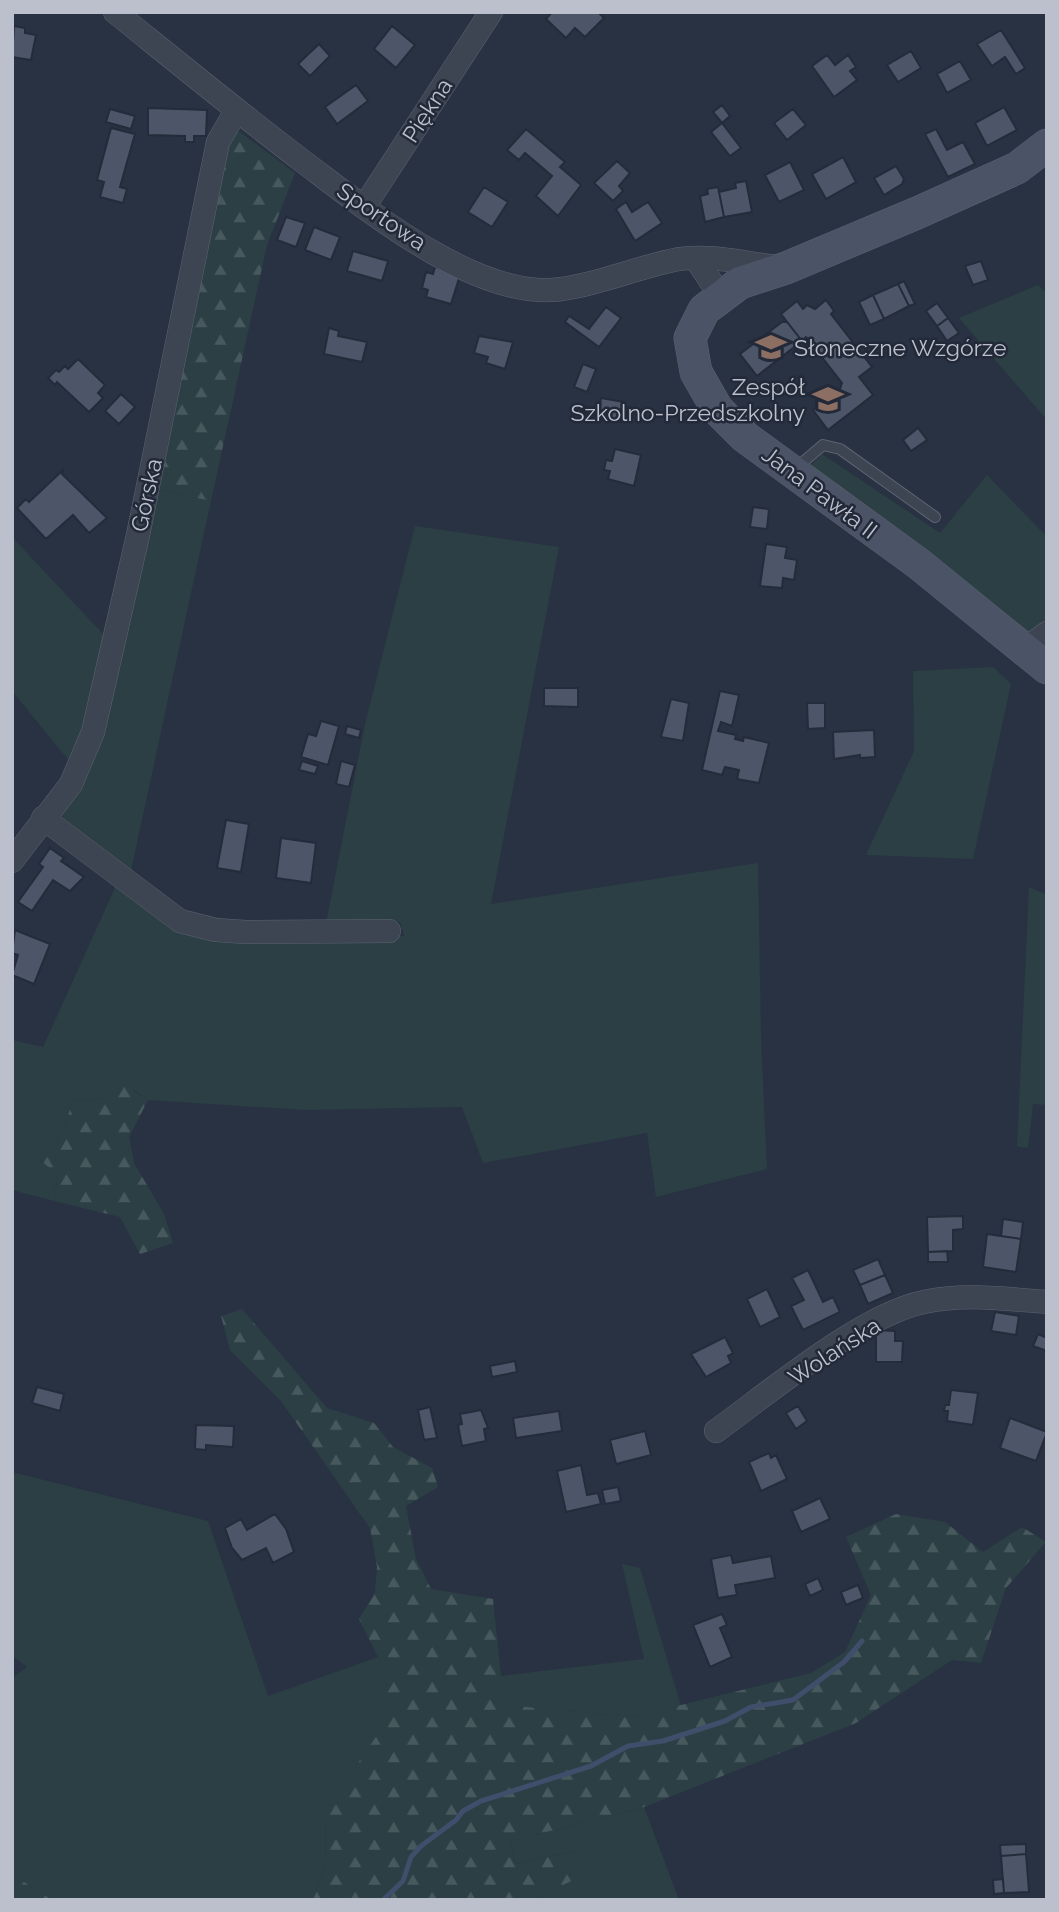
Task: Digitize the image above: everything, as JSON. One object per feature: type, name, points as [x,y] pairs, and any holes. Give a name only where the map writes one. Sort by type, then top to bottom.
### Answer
[{"type":"street","name":"Sportowa","points":[[115,12],[236,111],[364,207],[404,235],[470,270],[515,287],[551,290],[682,259],[786,268]]},
{"type":"street","name":"Piękna","points":[[364,207],[491,12]]},
{"type":"street","name":"Górska","points":[[12,861],[71,784],[93,732],[138,535],[218,142],[236,111]]},
{"type":"street","name":"Jana Pawła II","points":[[1039,651],[746,437],[717,409],[696,372],[690,338],[704,310],[740,283],[786,268],[1017,167],[1047,145]]},
{"type":"street","points":[[696,259],[721,297]]},
{"type":"street","points":[[43,818],[180,921],[216,930],[267,933],[389,931]]},
{"type":"street","name":"Wolańska","points":[[716,1431],[859,1329],[920,1302],[965,1297],[1047,1302]]},
{"type":"lane","points":[[791,472],[823,445],[840,449],[935,517]]},
{"type":"green space","points":[[236,129],[295,173],[267,245],[211,501],[151,488],[225,141]]},
{"type":"green space","points":[[1038,285],[1047,294],[1047,420],[959,318]]},
{"type":"green space","points":[[822,454],[940,533],[987,475],[1047,537],[1047,622],[1027,635],[811,465]]},
{"type":"green space","points":[[151,488],[211,501],[130,875],[65,825],[61,810]]},
{"type":"green space","points":[[415,526],[559,547],[491,904],[758,863],[761,1039],[767,1169],[656,1197],[647,1133],[483,1163],[462,1107],[305,1110],[148,1100],[134,1090],[107,1098],[73,1101],[57,1145],[35,1156],[58,1175],[54,1201],[12,1190],[12,1040],[43,1047],[118,881],[188,930],[307,939],[404,936],[400,922],[326,923],[365,724]]},
{"type":"green space","points":[[12,537],[104,635],[90,711],[71,763],[12,691]]},
{"type":"green space","points":[[993,667],[1011,684],[973,859],[866,855],[914,751],[913,671]]},
{"type":"green space","points":[[1029,887],[1047,895],[1047,1105],[1033,1104],[1028,1148],[1017,1146]]},
{"type":"green space","points":[[117,1077],[134,1078],[134,1091],[148,1100],[129,1137],[134,1163],[164,1214],[173,1243],[140,1254],[120,1217],[54,1201],[58,1175],[35,1156],[35,1146],[57,1145],[73,1101],[107,1098]]},
{"type":"green space","points":[[242,1309],[327,1408],[374,1423],[393,1447],[432,1468],[438,1487],[406,1506],[416,1559],[431,1589],[493,1599],[504,1705],[633,1717],[811,1673],[845,1652],[871,1595],[846,1537],[896,1514],[945,1522],[983,1552],[1022,1527],[1046,1542],[1006,1588],[981,1663],[952,1660],[856,1723],[644,1807],[511,1841],[515,1864],[575,1851],[582,1876],[532,1900],[313,1900],[326,1861],[325,1811],[393,1712],[378,1657],[359,1619],[375,1593],[377,1567],[370,1528],[281,1401],[230,1350],[221,1316]]},
{"type":"green space","points":[[12,1472],[208,1521],[268,1696],[378,1657],[394,1712],[325,1811],[326,1861],[313,1900],[52,1900],[12,1874],[12,1678],[27,1667],[12,1656]]},
{"type":"green space","points":[[622,1564],[640,1568],[681,1706],[633,1717],[503,1705],[499,1676],[644,1659]]},
{"type":"green space","points":[[644,1807],[679,1900],[532,1900],[581,1876],[574,1851],[515,1864],[511,1841]]},
{"type":"green space","points":[[12,1874],[52,1900],[12,1900]]},
{"type":"building","points":[[552,12],[598,12],[604,18],[585,37],[575,28],[566,38],[546,19]]},
{"type":"building","points":[[14,26],[25,28],[25,33],[36,35],[31,60],[12,57]]},
{"type":"building","points":[[392,26],[415,45],[396,68],[374,49]]},
{"type":"building","points":[[1001,30],[1025,68],[1016,74],[1005,57],[992,66],[977,44]]},
{"type":"building","points":[[319,44],[330,56],[310,76],[298,64]]},
{"type":"building","points":[[911,51],[921,68],[898,82],[887,65]]},
{"type":"building","points":[[827,55],[835,65],[848,55],[856,67],[850,71],[857,80],[834,97],[812,66]]},
{"type":"building","points":[[960,61],[971,80],[947,93],[937,74]]},
{"type":"building","points":[[356,85],[368,101],[337,124],[325,107]]},
{"type":"building","points":[[722,105],[730,116],[722,123],[713,112]]},
{"type":"building","points":[[1004,107],[1017,130],[987,146],[975,123]]},
{"type":"building","points":[[148,108],[207,110],[206,136],[194,136],[194,142],[185,142],[185,136],[148,135]]},
{"type":"building","points":[[110,109],[135,116],[131,129],[106,122]]},
{"type":"building","points":[[793,109],[806,125],[787,140],[774,123]]},
{"type":"building","points":[[722,123],[741,148],[730,156],[711,132]]},
{"type":"building","points":[[111,128],[135,134],[120,187],[127,189],[123,203],[100,197],[104,182],[97,180]]},
{"type":"building","points":[[526,129],[565,162],[560,167],[581,185],[558,216],[536,196],[552,176],[525,153],[519,160],[507,150]]},
{"type":"building","points":[[936,129],[947,150],[963,142],[975,164],[948,177],[925,134]]},
{"type":"building","points":[[843,157],[856,182],[826,199],[812,174]]},
{"type":"building","points":[[617,161],[630,173],[619,186],[623,191],[613,201],[594,183]]},
{"type":"building","points":[[790,162],[804,190],[779,202],[765,175]]},
{"type":"building","points":[[896,166],[904,179],[902,184],[884,195],[874,178]]},
{"type":"building","points":[[746,181],[752,212],[724,217],[719,192],[736,188],[735,183]]},
{"type":"building","points":[[484,187],[508,202],[492,227],[468,212]]},
{"type":"building","points":[[718,187],[724,217],[705,222],[700,196],[708,194],[707,189]]},
{"type":"building","points":[[626,202],[632,212],[648,202],[662,223],[635,241],[616,209]]},
{"type":"building","points":[[286,217],[305,223],[296,247],[277,240]]},
{"type":"building","points":[[314,227],[340,237],[331,260],[305,250]]},
{"type":"building","points":[[353,251],[388,261],[382,281],[347,271]]},
{"type":"building","points":[[981,261],[988,280],[973,285],[965,266]]},
{"type":"building","points":[[435,267],[460,275],[451,304],[426,297],[428,290],[422,288],[426,272],[433,274]]},
{"type":"building","points":[[904,281],[915,304],[909,306],[898,284]]},
{"type":"building","points":[[898,284],[909,306],[884,319],[873,295]]},
{"type":"building","points":[[873,295],[884,319],[870,325],[859,302]]},
{"type":"building","points":[[826,300],[834,311],[831,314],[872,367],[859,377],[873,395],[828,430],[813,410],[840,389],[842,383],[806,337],[802,341],[781,314],[797,301],[803,309],[807,305],[815,309]]},
{"type":"building","points":[[937,303],[948,318],[937,326],[926,311]]},
{"type":"building","points":[[606,307],[621,318],[599,347],[565,322],[569,316],[589,329]]},
{"type":"building","points":[[948,318],[959,333],[947,341],[937,326]]},
{"type":"building","points":[[782,322],[787,322],[802,341],[757,376],[740,354]]},
{"type":"building","points":[[329,328],[339,331],[338,336],[367,342],[362,362],[324,354]]},
{"type":"building","points":[[479,336],[513,342],[505,369],[486,363],[488,357],[474,353]]},
{"type":"building","points":[[78,359],[105,385],[98,393],[103,398],[89,412],[57,382],[55,385],[48,378],[56,370],[59,372],[65,366],[68,369]]},
{"type":"building","points":[[583,364],[596,369],[587,392],[574,387]]},
{"type":"building","points":[[121,394],[135,407],[119,424],[105,411]]},
{"type":"building","points":[[601,398],[624,402],[620,422],[598,418]]},
{"type":"building","points":[[918,428],[927,440],[911,451],[903,440]]},
{"type":"building","points":[[615,449],[641,455],[634,486],[608,479],[610,471],[604,470],[606,460],[612,461]]},
{"type":"building","points":[[63,470],[62,474],[107,518],[89,533],[73,515],[46,539],[17,508],[26,499],[29,502]]},
{"type":"building","points":[[753,507],[769,509],[767,529],[750,527]]},
{"type":"building","points":[[766,544],[787,547],[785,558],[797,560],[794,580],[783,578],[782,588],[760,586]]},
{"type":"building","points":[[544,688],[578,688],[578,707],[544,706]]},
{"type":"building","points":[[720,691],[739,695],[732,726],[721,722],[718,731],[736,735],[735,739],[743,741],[744,737],[769,743],[759,783],[737,779],[739,770],[725,767],[722,775],[702,770]]},
{"type":"building","points":[[671,699],[689,703],[683,741],[661,737]]},
{"type":"building","points":[[807,703],[825,703],[825,728],[808,729]]},
{"type":"building","points":[[321,721],[339,726],[328,765],[301,757],[308,734],[316,736]]},
{"type":"building","points":[[347,726],[361,730],[359,738],[345,734]]},
{"type":"building","points":[[874,730],[875,757],[860,758],[860,755],[834,759],[833,732]]},
{"type":"building","points":[[302,761],[318,766],[315,774],[299,770]]},
{"type":"building","points":[[341,761],[355,765],[349,787],[336,784]]},
{"type":"building","points":[[226,820],[249,824],[241,872],[217,868]]},
{"type":"building","points":[[281,838],[316,843],[311,883],[276,878]]},
{"type":"building","points":[[50,848],[64,858],[61,861],[84,877],[70,891],[53,880],[32,911],[18,902],[43,867],[39,864]]},
{"type":"building","points":[[15,930],[50,944],[34,984],[12,975],[18,955],[12,953]]},
{"type":"building","points":[[963,1216],[963,1229],[953,1230],[953,1251],[928,1252],[927,1217]]},
{"type":"building","points":[[1003,1219],[1023,1222],[1021,1239],[1001,1236]]},
{"type":"building","points":[[987,1234],[1021,1239],[1016,1272],[983,1267]]},
{"type":"building","points":[[947,1251],[948,1262],[928,1262],[928,1252]]},
{"type":"building","points":[[878,1259],[885,1275],[860,1285],[853,1270]]},
{"type":"building","points":[[808,1270],[823,1302],[833,1297],[840,1312],[803,1330],[791,1306],[804,1300],[792,1278]]},
{"type":"building","points":[[885,1275],[893,1293],[868,1304],[860,1285]]},
{"type":"building","points":[[767,1289],[780,1317],[760,1327],[747,1299]]},
{"type":"building","points":[[995,1312],[1019,1316],[1016,1335],[991,1331]]},
{"type":"building","points":[[876,1330],[895,1331],[895,1341],[903,1341],[902,1362],[876,1362]]},
{"type":"building","points":[[1038,1334],[1047,1338],[1047,1351],[1033,1346]]},
{"type":"building","points":[[725,1337],[733,1353],[728,1356],[731,1363],[706,1377],[691,1354]]},
{"type":"building","points":[[515,1361],[517,1372],[492,1377],[490,1366]]},
{"type":"building","points":[[37,1387],[64,1394],[60,1411],[32,1403]]},
{"type":"building","points":[[951,1390],[978,1393],[973,1425],[947,1421],[948,1411],[944,1411],[945,1405],[949,1405]]},
{"type":"building","points":[[798,1406],[807,1421],[796,1429],[786,1413]]},
{"type":"building","points":[[430,1407],[437,1438],[424,1440],[418,1410]]},
{"type":"building","points":[[481,1410],[488,1428],[484,1429],[486,1441],[462,1446],[458,1425],[462,1424],[460,1414]]},
{"type":"building","points":[[559,1411],[562,1431],[516,1438],[513,1418]]},
{"type":"building","points":[[1010,1418],[1047,1432],[1036,1461],[1000,1448]]},
{"type":"building","points":[[196,1425],[234,1426],[233,1447],[206,1445],[206,1450],[195,1449]]},
{"type":"building","points":[[645,1431],[651,1455],[616,1464],[610,1440]]},
{"type":"building","points":[[769,1453],[771,1458],[776,1455],[787,1479],[761,1491],[749,1462]]},
{"type":"building","points":[[581,1465],[587,1495],[598,1493],[601,1504],[566,1512],[557,1471]]},
{"type":"building","points":[[618,1487],[621,1501],[605,1504],[602,1490]]},
{"type":"building","points":[[820,1498],[830,1519],[801,1532],[792,1511]]},
{"type":"building","points":[[275,1514],[286,1529],[294,1552],[273,1563],[266,1548],[242,1560],[232,1548],[225,1528],[241,1519],[247,1530]]},
{"type":"building","points":[[731,1555],[733,1563],[771,1556],[775,1578],[735,1585],[737,1595],[718,1598],[711,1559]]},
{"type":"building","points":[[818,1578],[823,1590],[810,1596],[805,1584]]},
{"type":"building","points":[[858,1585],[863,1598],[846,1605],[841,1592]]},
{"type":"building","points":[[722,1614],[727,1625],[720,1628],[732,1657],[710,1667],[693,1625]]},
{"type":"building","points":[[1026,1844],[1026,1854],[1001,1856],[1000,1845]]},
{"type":"building","points":[[1026,1854],[1029,1892],[1004,1893],[1001,1856]]},
{"type":"building","points":[[1003,1879],[1004,1893],[994,1894],[993,1880]]},
{"type":"waterway","points":[[383,1900],[403,1881],[411,1857],[421,1846],[456,1820],[463,1811],[481,1801],[591,1766],[628,1746],[663,1741],[725,1721],[751,1707],[793,1700],[844,1662],[862,1641]]},
{"type":"place","name":"Słoneczne Wzgórze","points":[[771,347]]},
{"type":"place","name":"Zespół Szkolno-Przedszkolny","points":[[828,399]]}]
